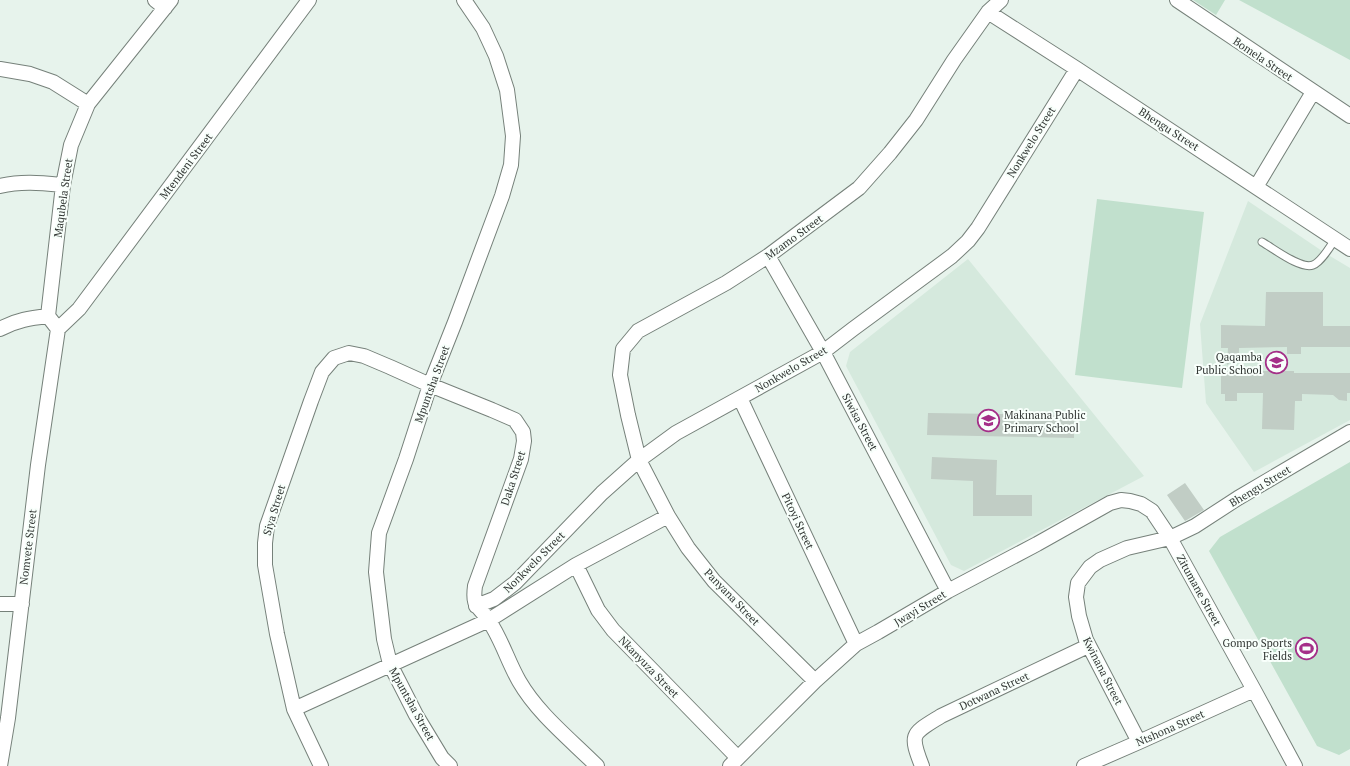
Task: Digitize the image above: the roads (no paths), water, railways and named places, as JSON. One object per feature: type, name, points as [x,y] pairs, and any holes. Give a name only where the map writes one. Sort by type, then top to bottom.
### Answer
[{"type":"street","name":"Mtendeni Street","points":[[58,328],[79,309],[309,0]]},
{"type":"street","name":"Mpuntsha Street","points":[[450,766],[442,758],[416,715],[390,664],[384,639],[376,572],[379,533],[406,459],[430,385],[502,196],[511,165],[513,136],[507,90],[496,56],[483,28],[464,0]]},
{"type":"street","name":"Mzamo Street","points":[[639,460],[620,375],[623,349],[638,331],[726,283],[768,256],[859,188],[890,153],[916,120],[954,60],[988,12],[1001,0]]},
{"type":"street","name":"Bomela Street","points":[[1177,0],[1350,116]]},
{"type":"street","name":"Maqubela Street","points":[[48,316],[63,186],[71,145],[88,104],[164,2]]},
{"type":"street","name":"Bhengu Street","points":[[988,12],[1350,249]]},
{"type":"street","points":[[0,69],[30,74],[53,82],[88,104]]},
{"type":"street","name":"Nonkwelo Street","points":[[476,606],[494,599],[515,583],[602,493],[639,460],[676,434],[823,352],[952,256],[968,242],[1077,69]]},
{"type":"street","points":[[1256,187],[1313,92]]},
{"type":"street","points":[[0,186],[12,183],[27,182],[63,186]]},
{"type":"street","name":"Siwisa Street","points":[[768,256],[823,352],[948,590]]},
{"type":"street","points":[[0,329],[8,324],[23,319],[48,316],[58,328]]},
{"type":"street","name":"Nomvete Street","points":[[0,766],[8,718],[38,465],[58,328]]},
{"type":"street","name":"Siya Street","points":[[321,766],[294,709],[277,634],[265,565],[267,526],[322,372],[334,358],[349,353],[364,356],[430,385]]},
{"type":"street","name":"Daka Street","points":[[430,385],[515,420],[522,432],[524,441],[521,459],[475,586],[474,597],[476,606]]},
{"type":"street","name":"Pitoyi Street","points":[[740,398],[856,644]]},
{"type":"street","name":"Bhengu Street","points":[[1170,538],[1195,526],[1238,498],[1350,432]]},
{"type":"street","name":"Panyana Street","points":[[639,460],[668,516],[688,548],[714,581],[815,681]]},
{"type":"street","name":"Jwayi Street","points":[[734,762],[815,681],[856,644],[948,590],[1037,544],[1110,503],[1121,500],[1141,504]]},
{"type":"street","name":"Zitumane Street","points":[[1141,504],[1152,511],[1170,538],[1295,766]]},
{"type":"street","points":[[294,709],[489,620],[576,564],[668,516]]},
{"type":"street","name":"Kwinana Street","points":[[1139,742],[1088,646],[1079,616],[1076,597],[1078,583],[1090,567],[1100,560],[1127,548],[1170,538]]},
{"type":"street","name":"Nkanyuza Street","points":[[576,564],[598,610],[613,630],[734,762]]},
{"type":"street","points":[[0,604],[22,604]]},
{"type":"street","points":[[476,606],[489,620],[519,681],[529,696],[538,707],[597,766]]},
{"type":"street","name":"Dotwana Street","points":[[922,766],[914,744],[917,733],[920,729],[941,716],[1088,646]]},
{"type":"street","name":"Ntshona Street","points":[[1084,766],[1254,690]]},
{"type":"lane","points":[[1262,242],[1296,262],[1309,266],[1316,263],[1335,239]]},
{"type":"place","name":"Qaqamba Public School","points":[[1277,363]]},
{"type":"place","name":"Makinana Public Primary School","points":[[988,421]]},
{"type":"place","name":"Gompo Sports Fields","points":[[1307,649]]}]
